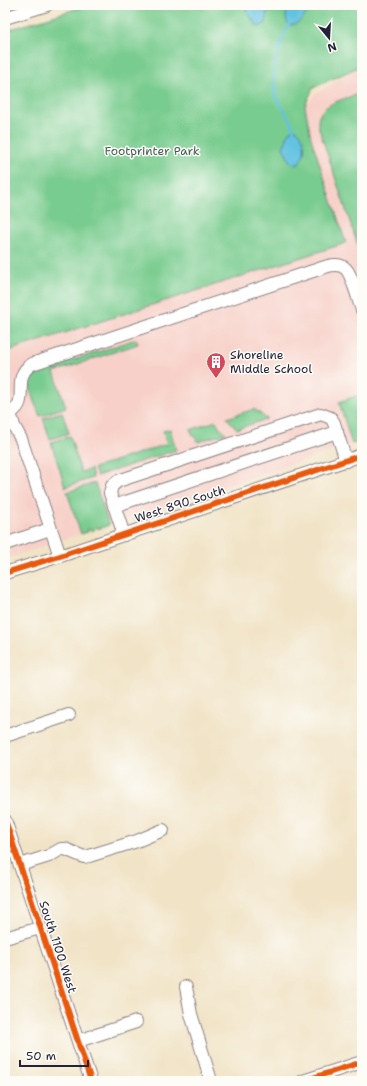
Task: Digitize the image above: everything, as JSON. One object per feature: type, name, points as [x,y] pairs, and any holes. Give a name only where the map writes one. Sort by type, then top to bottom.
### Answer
[{"type":"street","points":[[5,18],[47,5]]},
{"type":"street","points":[[60,556],[21,439],[7,414],[16,408],[21,400],[20,382],[26,368],[32,364],[328,266],[342,266],[348,271],[362,310]]},
{"type":"street","points":[[124,535],[110,494],[110,490],[114,483],[186,458],[321,414],[331,418],[346,460]]},
{"type":"street","points":[[114,506],[337,432]]},
{"type":"street","name":"West 890 South","points":[[5,573],[124,535],[362,455]]},
{"type":"street","points":[[5,544],[50,529]]},
{"type":"street","points":[[5,736],[69,715]]},
{"type":"street","name":"South 1100 West","points":[[5,820],[91,1081]]},
{"type":"street","points":[[20,865],[49,856],[61,849],[65,849],[84,857],[90,856],[137,841],[163,830]]},
{"type":"street","points":[[5,938],[40,928]]},
{"type":"street","points":[[186,988],[191,1014],[211,1081]]},
{"type":"street","points":[[78,1041],[136,1022]]},
{"type":"street","points":[[303,1081],[362,1062]]},
{"type":"shaded area","points":[[356,69],[362,70],[362,441],[5,559],[5,403],[12,401],[5,380],[7,364],[5,352],[311,138],[305,106],[316,93]]},
{"type":"green space","name":"Footprinter Park","points":[[88,5],[362,5],[362,69],[356,68],[313,88],[305,106],[311,138],[346,243],[5,352],[5,31]]},
{"type":"green space","points":[[362,93],[362,248],[358,246],[319,129],[318,121],[320,114],[325,108],[339,100]]},
{"type":"green space","points":[[136,339],[138,344],[54,372],[66,407],[40,416],[31,392],[30,386],[33,376],[38,372]]},
{"type":"green space","points":[[362,394],[362,441],[352,444],[339,402]]},
{"type":"green space","points":[[254,409],[267,419],[237,429],[227,418]]},
{"type":"green space","points":[[62,412],[69,433],[50,439],[43,418]]},
{"type":"green space","points":[[216,421],[220,428],[226,433],[198,442],[190,430]]},
{"type":"green space","points":[[170,429],[176,450],[97,476],[94,468],[167,444],[163,431]]},
{"type":"green space","points":[[70,436],[81,472],[91,469],[93,478],[65,487],[51,442]]},
{"type":"green space","points":[[95,483],[109,525],[98,529],[97,526],[95,529],[90,531],[87,529],[88,532],[81,534],[67,492]]},
{"type":"water","points":[[243,5],[268,5],[266,23],[259,27],[257,26]]},
{"type":"water","points":[[290,5],[310,5],[303,18],[292,25],[287,23],[286,18],[287,10]]},
{"type":"water","points":[[294,129],[299,132],[303,138],[304,146],[303,156],[299,164],[296,165],[290,162],[283,147],[288,133]]},
{"type":"waterway","points":[[289,25],[278,51],[274,71],[274,81],[277,99],[294,129]]},
{"type":"cycle path","points":[[5,573],[362,455]]},
{"type":"cycle path","points":[[5,820],[91,1081]]},
{"type":"cycle path","points":[[303,1081],[362,1062]]},
{"type":"place","name":"Shoreline Middle School","points":[[216,379]]}]
